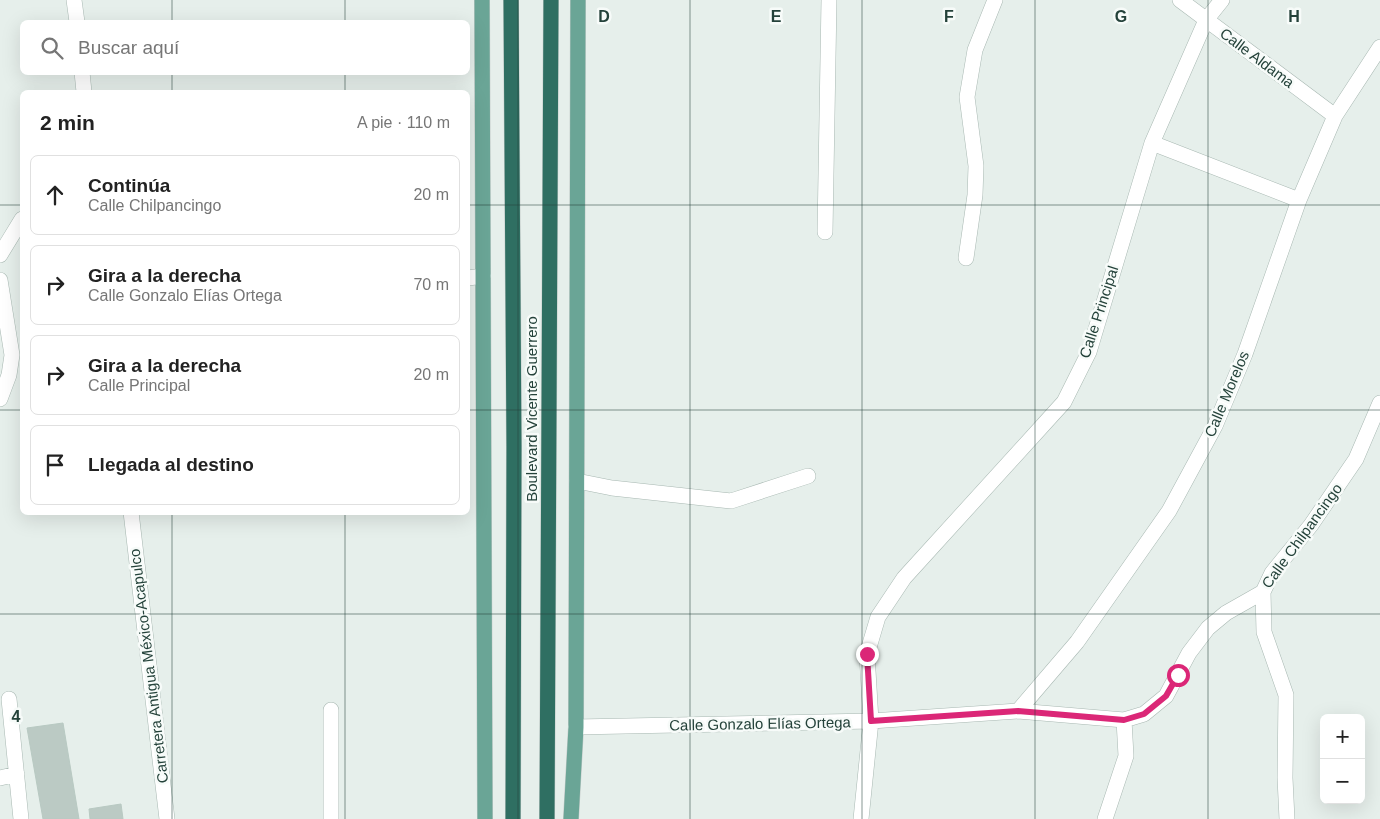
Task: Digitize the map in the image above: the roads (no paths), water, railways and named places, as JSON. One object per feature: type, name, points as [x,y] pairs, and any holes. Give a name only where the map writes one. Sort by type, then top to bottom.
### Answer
[{"type":"highway","name":"Boulevard Vicente Guerrero","points":[[511,0],[514,446],[513,819]]},
{"type":"highway","name":"Boulevard Vicente Guerrero","points":[[547,819],[551,0]]},
{"type":"main road","points":[[482,0],[486,819]]},
{"type":"main road","points":[[571,819],[576,727],[578,0]]},
{"type":"street","points":[[74,0],[77,20]]},
{"type":"street","points":[[826,232],[829,0]]},
{"type":"street","points":[[966,258],[975,195],[976,166],[967,97],[975,50],[995,0]]},
{"type":"street","name":"Calle Aldama","points":[[1180,0],[1335,116]]},
{"type":"street","name":"Calle Principal","points":[[861,819],[871,721],[867,654],[878,617],[904,578],[1064,402],[1089,352],[1152,143],[1206,20],[1222,0]]},
{"type":"street","name":"Calle Morelos","points":[[1018,711],[1077,642],[1169,511],[1215,426],[1245,354],[1299,200],[1335,116],[1380,47]]},
{"type":"street","points":[[82,75],[84,90]]},
{"type":"street","points":[[1152,143],[1299,200]]},
{"type":"street","points":[[0,255],[20,222]]},
{"type":"street","points":[[470,278],[483,276]]},
{"type":"street","points":[[0,280],[12,355],[9,375],[0,399]]},
{"type":"street","name":"Calle Chilpancingo","points":[[1124,720],[1144,714],[1166,696],[1189,653],[1208,628],[1226,613],[1263,592],[1272,573],[1311,525],[1356,459],[1380,403]]},
{"type":"street","points":[[577,480],[612,488],[732,500],[808,476]]},
{"type":"street","name":"Carretera Antigua México-Acapulco","points":[[131,515],[154,726],[167,819]]},
{"type":"street","points":[[1263,592],[1264,632],[1286,695],[1287,819]]},
{"type":"street","points":[[9,699],[21,819]]},
{"type":"street","points":[[331,710],[331,819]]},
{"type":"street","name":"Calle Gonzalo Elías Ortega","points":[[576,727],[871,721],[1018,711],[1124,720]]},
{"type":"street","points":[[1105,819],[1126,756],[1124,720]]},
{"type":"street","points":[[0,778],[17,774]]}]
